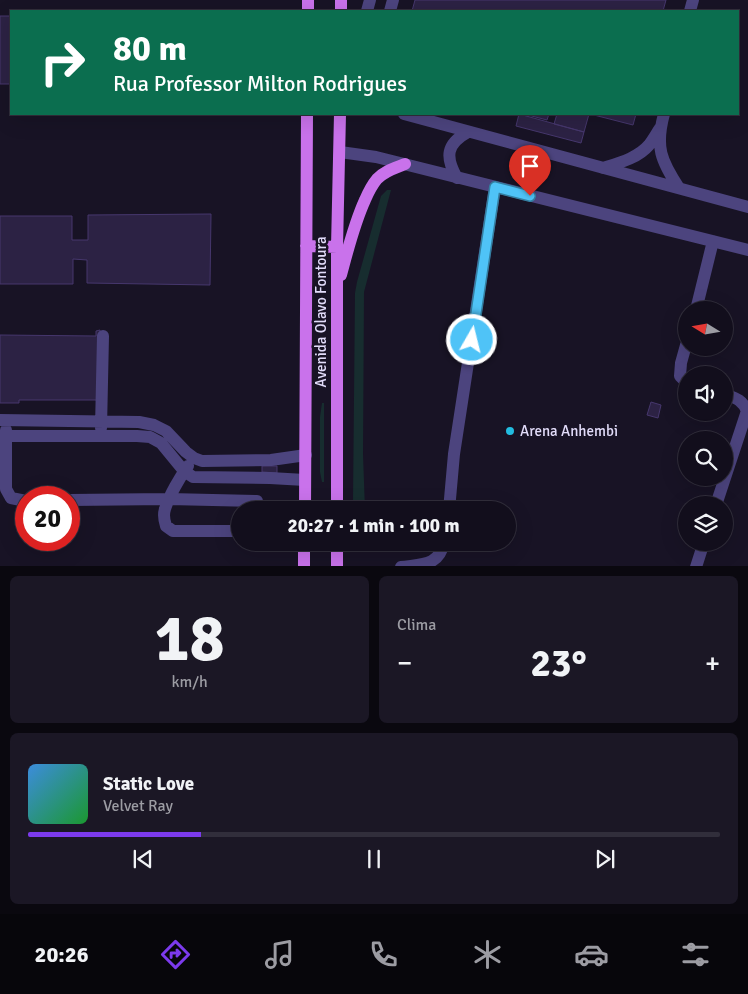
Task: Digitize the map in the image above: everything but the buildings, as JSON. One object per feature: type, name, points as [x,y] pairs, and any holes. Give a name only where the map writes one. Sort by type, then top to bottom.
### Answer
[{"type":"main road","name":"Avenida Olavo Fontoura","points":[[305,501],[307,115]]},
{"type":"main road","name":"Avenida Olavo Fontoura","points":[[337,501],[336,294],[340,115]]},
{"type":"main road","points":[[336,294],[352,234],[369,191],[377,179],[386,172],[405,164]]},
{"type":"main road","points":[[306,246],[337,246]]},
{"type":"main road","points":[[304,551],[304,566]]},
{"type":"main road","points":[[337,551],[337,566]]},
{"type":"street","points":[[664,115],[660,128],[660,148],[663,161],[679,188]]},
{"type":"street","points":[[417,116],[468,132],[748,207]]},
{"type":"street","points":[[603,168],[640,154],[649,145],[660,128]]},
{"type":"street","points":[[457,178],[451,165],[450,153],[455,141],[468,132]]},
{"type":"street","points":[[340,152],[376,157],[748,250]]},
{"type":"street","points":[[449,501],[454,454],[495,187]]},
{"type":"street","points":[[698,301],[713,241]]},
{"type":"street","points":[[101,436],[103,336]]},
{"type":"street","points":[[719,496],[747,411],[744,404],[733,397]]},
{"type":"street","points":[[15,499],[11,498],[6,489],[3,467],[3,420],[139,422],[154,425],[166,431],[194,458],[202,461],[271,460],[306,455]]},
{"type":"street","points":[[56,421],[56,436]]},
{"type":"street","points":[[3,436],[150,437],[161,443],[184,471],[193,477],[305,480]]},
{"type":"street","points":[[194,458],[184,471],[164,511],[166,526],[173,531],[231,531]]},
{"type":"street","points":[[80,500],[257,501]]},
{"type":"street","points":[[401,566],[432,561],[438,557],[442,551]]},
{"type":"street","points":[[696,566],[701,551]]},
{"type":"green space","points":[[387,190],[391,190],[364,292],[363,454],[365,501],[353,501],[355,293],[381,196]]},
{"type":"green space","points":[[322,403],[324,403],[324,482],[322,482],[320,472],[320,417]]},
{"type":"place","name":"Arena Anhembi","points":[[510,431]]},
{"type":"route","points":[[472,340],[495,187],[530,196]]}]
